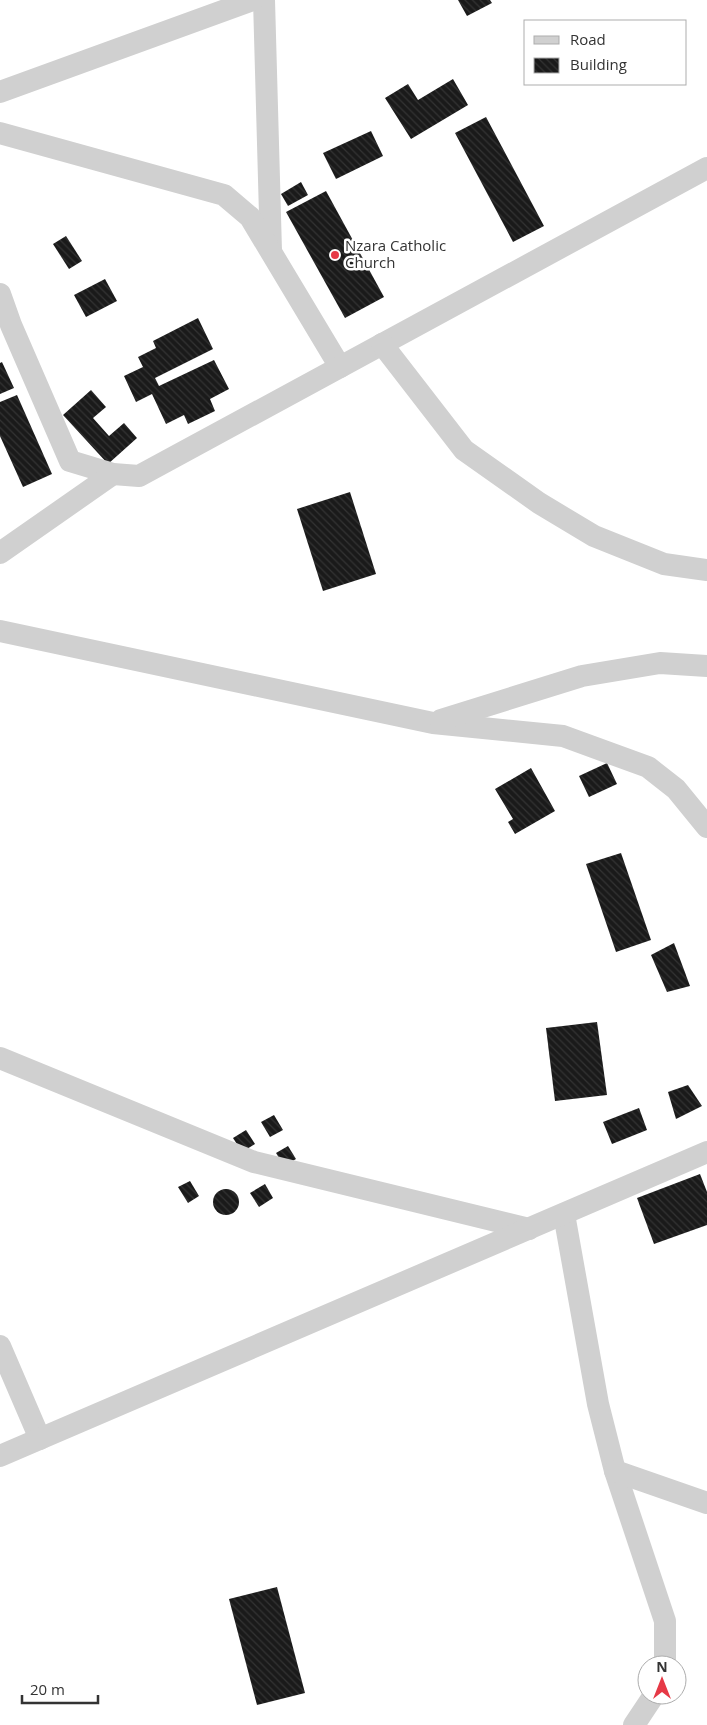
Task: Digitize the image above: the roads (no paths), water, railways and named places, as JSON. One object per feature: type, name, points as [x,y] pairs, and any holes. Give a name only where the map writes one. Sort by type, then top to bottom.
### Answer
[{"type":"street","points":[[0,92],[253,0]]},
{"type":"street","points":[[264,0],[272,254]]},
{"type":"street","points":[[0,132],[224,195],[250,217],[340,367]]},
{"type":"street","points":[[0,294],[11,325],[70,461],[113,474],[139,476],[707,168]]},
{"type":"street","points":[[382,344],[464,450],[539,502],[594,536],[664,564],[707,570]]},
{"type":"street","points":[[0,553],[113,474]]},
{"type":"street","points":[[0,631],[433,723],[563,736],[648,767],[676,790],[707,827]]},
{"type":"street","points":[[433,723],[582,676],[660,663],[707,666]]},
{"type":"street","points":[[0,1058],[254,1162],[530,1229]]},
{"type":"street","points":[[0,1456],[707,1152]]},
{"type":"street","points":[[564,1214],[598,1404],[615,1472],[665,1621],[665,1655]]},
{"type":"street","points":[[0,1346],[40,1440]]},
{"type":"street","points":[[615,1472],[707,1503]]},
{"type":"street","points":[[634,1725],[647,1705]]},
{"type":"place","name":"Nzara Catholic Church","points":[[335,255]]}]
